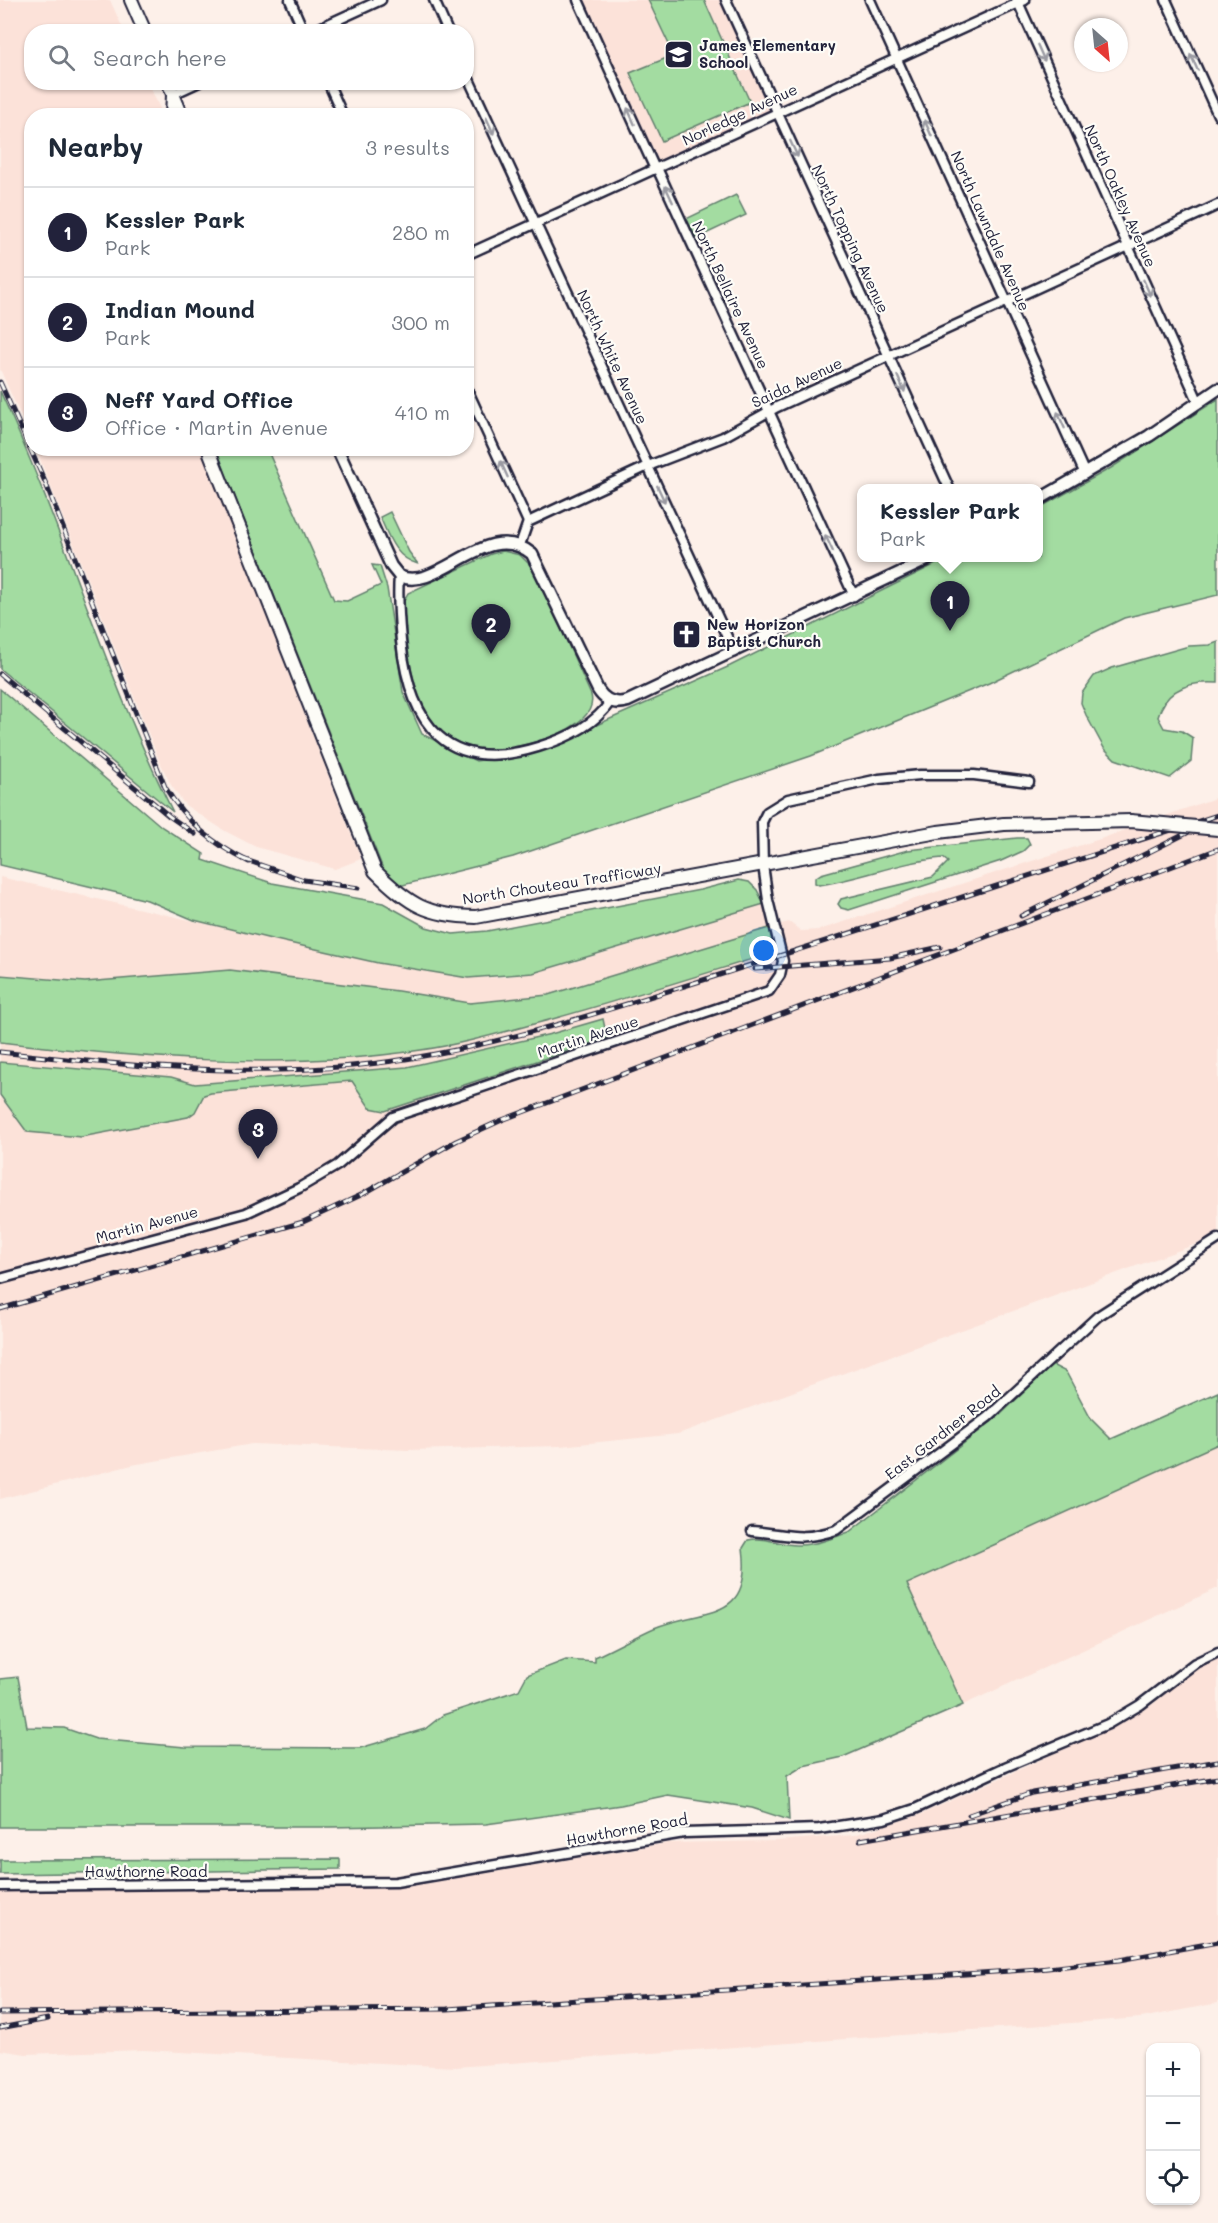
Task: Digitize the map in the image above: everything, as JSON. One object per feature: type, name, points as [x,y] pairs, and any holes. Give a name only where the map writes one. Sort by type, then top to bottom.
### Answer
[{"type":"main road","points":[[131,0],[142,24]]},
{"type":"main road","points":[[171,90],[172,108]]},
{"type":"main road","points":[[172,90],[179,108]]},
{"type":"main road","points":[[172,90],[184,108]]},
{"type":"main road","name":"North Chouteau Trafficway","points":[[211,456],[375,871],[398,893],[422,909],[447,916],[476,917],[938,832],[1004,824],[1131,821],[1218,829]]},
{"type":"street","points":[[290,0],[300,24]]},
{"type":"street","points":[[329,24],[381,0]]},
{"type":"street","points":[[434,0],[444,24]]},
{"type":"street","name":"North Bellaire Avenue","points":[[578,0],[854,596]]},
{"type":"street","name":"North Topping Avenue","points":[[726,0],[947,484]]},
{"type":"street","name":"North Lawndale Avenue","points":[[870,0],[1085,474]]},
{"type":"street","points":[[1166,0],[1218,115]]},
{"type":"street","name":"Norledge Avenue","points":[[474,251],[1020,1]]},
{"type":"street","name":"North Oakley Avenue","points":[[1020,1],[1199,402]]},
{"type":"street","points":[[332,90],[339,108]]},
{"type":"street","name":"North White Avenue","points":[[474,90],[734,652]]},
{"type":"street","name":"Saida Avenue","points":[[528,522],[648,466],[712,442],[768,411],[1218,205]]},
{"type":"street","points":[[1043,498],[1218,389]]},
{"type":"street","points":[[474,404],[528,522],[520,545]]},
{"type":"street","points":[[341,456],[391,566],[399,576],[405,579],[418,578],[497,543],[520,545],[537,560],[598,690],[610,702],[628,701],[923,562]]},
{"type":"street","points":[[399,576],[397,599],[402,654],[413,700],[424,722],[439,739],[473,754],[508,754],[552,742],[601,716],[610,702]]},
{"type":"street","name":"Martin Avenue","points":[[0,1279],[246,1213],[299,1188],[338,1164],[393,1117],[760,996],[775,984],[783,961],[768,900],[763,865],[762,822],[767,812],[788,798],[879,779],[920,775],[974,775],[1029,782]]},
{"type":"street","name":"East Gardner Road","points":[[752,1530],[795,1538],[814,1537],[836,1530],[988,1417],[1083,1328],[1218,1239]]},
{"type":"street","name":"Hawthorne Road","points":[[0,1886],[396,1882],[684,1833],[717,1830],[819,1829],[874,1821],[915,1809],[1005,1767],[1108,1724],[1140,1705],[1195,1663],[1218,1652]]},
{"type":"shaded area","points":[[0,0],[110,0],[121,24],[24,24],[24,90],[151,90],[160,108],[24,108],[24,423],[0,369]]},
{"type":"shaded area","name":"James Elementary School","points":[[584,0],[720,0],[770,110],[658,161]]},
{"type":"shaded area","points":[[39,456],[204,456],[361,859],[335,869],[256,847],[225,831],[185,805],[171,785],[159,760]]},
{"type":"shaded area","points":[[1218,797],[1218,1236],[678,1434],[560,1446],[409,1450],[252,1444],[132,1465],[0,1499],[0,1042],[309,1058],[420,1050],[521,1027],[775,952],[769,928],[548,995],[470,1003],[398,991],[230,970],[85,982],[0,975],[0,877],[378,963],[468,978],[502,977],[533,973],[577,961],[764,904],[769,927],[789,922],[801,931],[819,930],[1103,838]]},
{"type":"shaded area","points":[[1218,1444],[1218,1588],[963,1705],[907,1584]]},
{"type":"shaded area","points":[[1218,1656],[1218,2003],[1141,2018],[455,2067],[143,2050],[26,2054],[0,2050],[0,1891],[399,1888],[668,1843],[776,1841],[854,1835],[922,1814],[1117,1725],[1153,1704],[1198,1666]]},
{"type":"green space","points":[[648,0],[704,0],[750,102],[662,141],[630,73],[674,55]]},
{"type":"green space","points":[[736,195],[746,215],[695,239],[686,219]]},
{"type":"green space","points":[[0,391],[24,445],[24,456],[28,456],[44,495],[126,708],[173,812],[0,669]]},
{"type":"green space","points":[[1218,399],[1218,595],[1124,618],[989,683],[811,756],[513,857],[399,886],[385,874],[219,456],[270,456],[334,600],[347,601],[381,585],[372,565],[380,566],[387,588],[403,692],[422,734],[476,761],[540,750],[730,666],[940,562],[1043,562],[1043,506],[1111,468]]},
{"type":"green space","points":[[390,512],[409,552],[418,564],[398,552],[390,539],[380,517]]},
{"type":"green space","points":[[503,551],[520,555],[534,569],[591,695],[590,708],[582,719],[551,737],[496,750],[475,749],[444,734],[427,714],[412,674],[403,602],[408,593],[491,554]]},
{"type":"green space","points":[[1218,642],[1218,683],[1198,683],[1181,688],[1167,699],[1158,717],[1164,728],[1182,731],[1193,738],[1191,761],[1170,778],[1115,759],[1104,748],[1081,703],[1082,693],[1094,676],[1112,668],[1189,646],[1210,645]]},
{"type":"green space","points":[[0,689],[162,827],[204,854],[203,860],[272,883],[383,903],[426,927],[453,934],[487,931],[700,890],[739,880],[749,882],[757,890],[764,904],[533,973],[468,978],[378,963],[194,920],[147,900],[0,865]]},
{"type":"green space","points":[[1027,838],[1030,844],[1023,851],[1001,861],[849,910],[841,908],[838,904],[841,899],[933,877],[948,862],[943,858],[927,860],[835,882],[819,885],[815,883],[815,878],[821,874],[908,850]]},
{"type":"green space","points":[[769,928],[775,952],[549,1020],[469,1041],[421,1050],[316,1060],[210,1060],[105,1053],[0,1042],[0,975],[85,982],[230,970],[398,991],[470,1003],[548,995]]},
{"type":"green space","points":[[603,1019],[607,1038],[385,1111],[370,1108],[352,1081],[211,1093],[204,1095],[195,1112],[188,1117],[81,1137],[27,1132],[0,1095],[0,1062],[171,1077],[195,1084],[407,1067],[551,1034]]},
{"type":"green space","points":[[1052,1365],[1066,1372],[1091,1419],[1111,1439],[1218,1392],[1218,1444],[907,1584],[963,1705],[843,1757],[803,1766],[787,1776],[789,1820],[752,1808],[668,1795],[621,1805],[486,1824],[330,1827],[0,1827],[0,1679],[18,1677],[27,1727],[64,1728],[96,1739],[185,1747],[360,1748],[425,1729],[443,1715],[519,1690],[527,1675],[566,1660],[595,1662],[595,1657],[654,1628],[721,1609],[732,1601],[740,1589],[744,1572],[743,1548],[748,1540],[762,1539],[792,1545],[806,1545],[849,1532],[999,1416]]},
{"type":"green space","points":[[340,1859],[340,1869],[0,1874],[0,1860]]},
{"type":"railway","points":[[0,382],[24,435]]},
{"type":"railway","points":[[33,456],[165,787],[173,800],[201,831],[224,848],[249,862]]},
{"type":"railway","points":[[0,674],[169,816],[195,834]]},
{"type":"railway","points":[[0,1052],[132,1065],[220,1070],[352,1066],[444,1052],[535,1031],[624,1005],[1218,815]]},
{"type":"railway","points":[[1021,916],[1187,833]]},
{"type":"railway","points":[[0,1309],[303,1222],[361,1195],[456,1141],[502,1120],[1218,849]]},
{"type":"railway","points":[[243,859],[304,880],[359,888]]},
{"type":"railway","points":[[755,969],[890,958],[940,947]]},
{"type":"railway","points":[[969,1815],[1032,1793],[1218,1761]]},
{"type":"railway","points":[[860,1840],[1218,1778]]},
{"type":"railway","points":[[0,2013],[447,2009],[1039,1969],[1119,1960],[1218,1942]]},
{"type":"railway","points":[[0,2028],[48,2019]]},
{"type":"place","name":"James Elementary School","points":[[678,55]]},
{"type":"place","name":"Kessler Park","points":[[950,631]]},
{"type":"place","name":"New Horizon Baptist Church","points":[[686,634]]},
{"type":"place","name":"Indian Mound","points":[[491,654]]},
{"type":"place","name":"Neff Yard Office","points":[[258,1159]]}]
